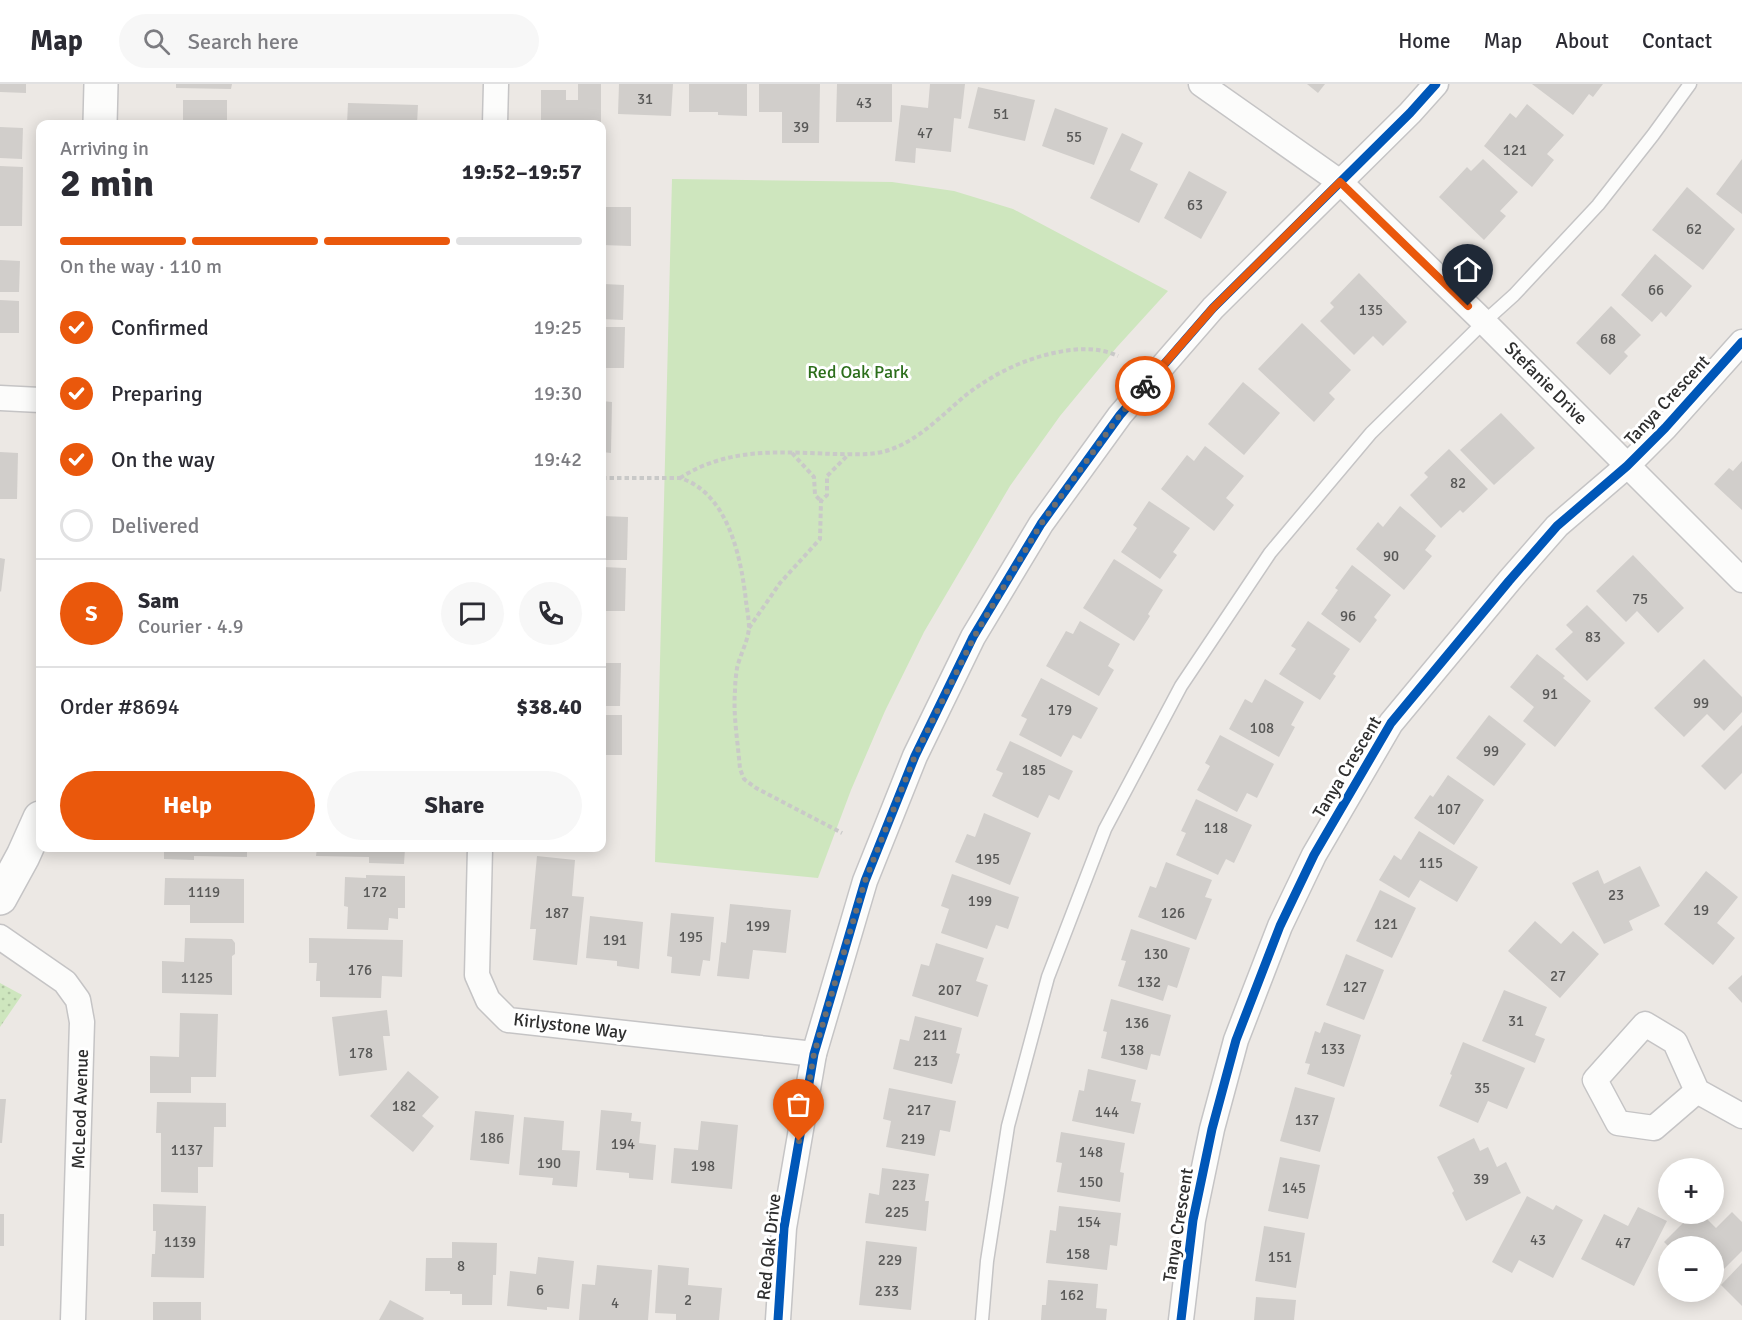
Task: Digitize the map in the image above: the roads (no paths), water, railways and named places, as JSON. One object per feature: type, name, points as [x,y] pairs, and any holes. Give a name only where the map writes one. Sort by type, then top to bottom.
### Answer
[{"type":"street","points":[[100,120],[101,84]]},
{"type":"street","points":[[495,120],[496,84]]},
{"type":"street","name":"Stefanie Drive","points":[[1201,84],[1340,182],[1484,322],[1742,580]]},
{"type":"street","name":"Red Oak Drive","points":[[778,1320],[784,1228],[814,1054],[865,881],[915,756],[974,637],[1041,524],[1120,415],[1205,317],[1410,113],[1436,84]]},
{"type":"street","name":"Tanya Crescent","points":[[1182,1320],[1193,1220],[1212,1129],[1236,1040],[1280,926],[1314,855],[1391,723],[1557,526],[1627,466],[1665,428],[1742,342]]},
{"type":"street","points":[[0,398],[36,400]]},
{"type":"street","points":[[0,898],[36,827]]},
{"type":"street","name":"Kirlystone Way","points":[[480,852],[477,975],[488,1000],[508,1020],[814,1054]]},
{"type":"street","name":"McLeod Avenue","points":[[0,937],[65,982],[78,1000],[82,1022],[74,1320]]},
{"type":"street","points":[[1697,1091],[1654,1128],[1618,1123],[1595,1080],[1645,1024],[1675,1042],[1697,1091],[1742,1116]]},
{"type":"lane","points":[[982,1320],[987,1261],[1008,1126],[1048,977],[1105,829],[1181,686],[1270,553],[1371,433],[1514,295],[1598,205],[1690,84]]},
{"type":"park label","name":"Red Oak Park","points":[[858,372]]}]
